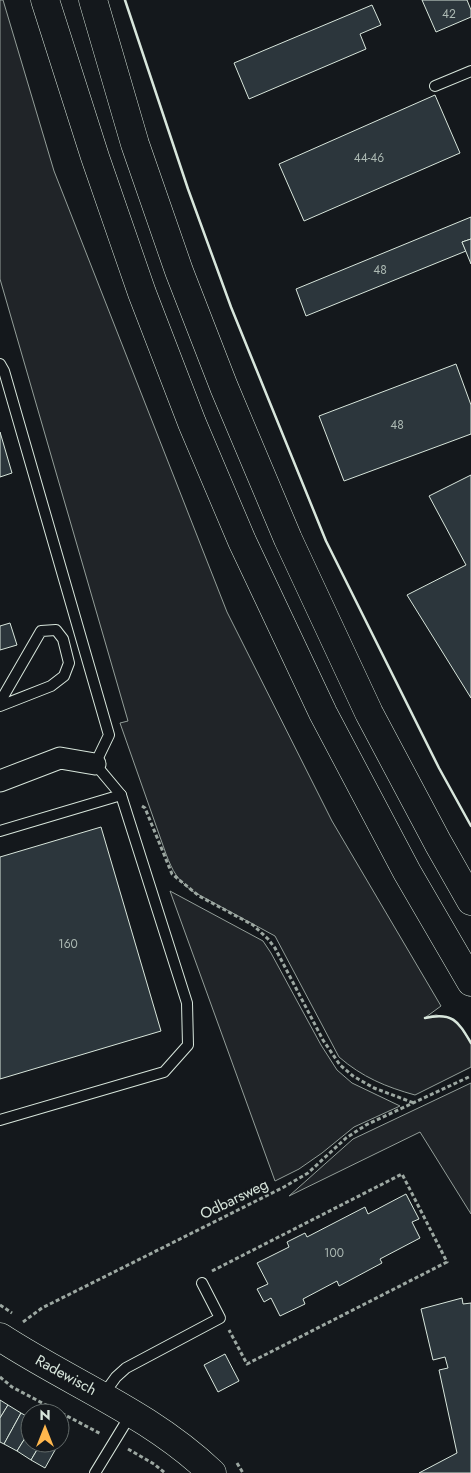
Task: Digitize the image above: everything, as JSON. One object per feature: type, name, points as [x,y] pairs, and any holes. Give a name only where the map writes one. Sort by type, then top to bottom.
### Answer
[{"type":"main road","points":[[45,0],[95,157],[142,293],[192,423],[242,541],[323,713],[407,872],[471,982]]},
{"type":"main road","points":[[92,0],[135,144],[179,270],[250,449],[288,539],[369,713],[438,843],[471,900]]},
{"type":"main road","name":"Radewisch","points":[[5,1340],[161,1430],[212,1473]]},
{"type":"street","points":[[0,781],[60,758],[95,764]]},
{"type":"lane","points":[[435,86],[471,71]]},
{"type":"lane","points":[[0,364],[4,371],[109,735],[95,764],[121,795],[187,1003],[188,1045],[164,1072],[0,1120]]},
{"type":"lane","points":[[56,630],[63,640],[69,663],[64,676],[52,686],[0,704],[40,631],[56,630]]},
{"type":"lane","points":[[0,832],[121,795]]},
{"type":"lane","points":[[103,1396],[116,1376],[126,1368],[220,1318],[202,1283]]},
{"type":"lane","points":[[95,1473],[132,1412]]},
{"type":"path","points":[[121,795],[145,808],[172,874],[199,896],[253,925],[268,939],[275,948],[323,1040],[340,1065],[353,1076],[374,1088],[415,1103]]},
{"type":"path","name":"Odbarsweg","points":[[5,1340],[42,1308],[284,1187],[308,1173],[346,1138],[366,1125],[471,1076]]},
{"type":"path","points":[[202,1283],[202,1276],[402,1174],[447,1262],[247,1364],[230,1332],[220,1318]]},
{"type":"path","points":[[0,1377],[12,1387],[114,1440],[154,1464],[165,1473]]},
{"type":"shaded area","points":[[0,0],[3,0],[54,171],[227,612],[332,821],[441,1006],[426,1017],[436,1015],[447,1017],[457,1022],[471,1043],[471,1067],[415,1095],[375,1080],[339,1057],[275,936],[192,891],[176,875],[166,854],[120,723],[128,721],[0,279]]},
{"type":"shaded area","points":[[170,891],[263,941],[337,1070],[352,1083],[400,1106],[354,1127],[299,1169],[275,1181]]},
{"type":"shaded area","points":[[471,1083],[471,1214],[420,1132],[289,1196],[353,1139]]},
{"type":"building","points":[[422,0],[467,0],[471,10],[471,17],[436,32]]},
{"type":"building","points":[[372,5],[381,25],[360,34],[366,49],[249,99],[234,63]]},
{"type":"building","points":[[435,95],[460,153],[304,221],[279,164]]},
{"type":"building","points":[[471,217],[471,239],[462,242],[466,251],[306,316],[296,289]]},
{"type":"building","points":[[471,239],[471,264],[462,242]]},
{"type":"building","points":[[456,364],[471,405],[471,434],[344,481],[319,416]]},
{"type":"building","points":[[0,432],[12,473],[0,477]]},
{"type":"building","points":[[471,475],[471,698],[407,595],[466,565],[429,496]]},
{"type":"building","points":[[10,623],[17,645],[0,650],[0,626]]},
{"type":"building","points":[[101,827],[161,1031],[0,1079],[0,857]]},
{"type":"building","points":[[406,1194],[419,1219],[412,1222],[420,1238],[380,1259],[382,1263],[339,1286],[337,1281],[303,1299],[305,1304],[280,1316],[271,1298],[264,1302],[257,1289],[268,1284],[257,1263],[289,1247],[287,1242],[305,1233],[307,1237],[365,1207],[368,1214]]},
{"type":"building","points":[[462,1298],[463,1304],[471,1303],[471,1473],[419,1473],[457,1453],[439,1370],[448,1368],[445,1357],[433,1360],[421,1309]]},
{"type":"building","points":[[225,1354],[239,1381],[218,1392],[204,1365]]},
{"type":"building","points":[[0,1400],[8,1405],[0,1418]]},
{"type":"building","points":[[8,1405],[20,1412],[4,1444],[0,1442],[0,1418]]},
{"type":"building","points":[[20,1415],[20,1446],[17,1451],[4,1444]]},
{"type":"building","points":[[20,1453],[35,1453],[31,1460]]},
{"type":"building","points":[[35,1453],[53,1453],[45,1468],[31,1460]]},
{"type":"wall","points":[[125,0],[188,189],[231,307],[326,541],[439,768],[471,826]]},
{"type":"wall","points":[[425,1018],[442,1016],[454,1020],[471,1043]]}]
